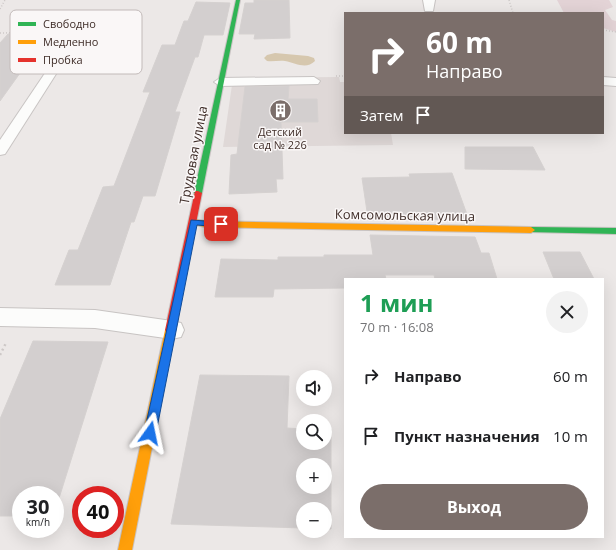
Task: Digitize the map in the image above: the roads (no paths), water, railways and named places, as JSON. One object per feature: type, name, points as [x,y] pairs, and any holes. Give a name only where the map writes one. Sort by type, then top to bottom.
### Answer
[{"type":"street","name":"Трудовая улица","points":[[125,550],[172,330],[220,82],[238,0]]},
{"type":"street","points":[[604,81],[616,82]]},
{"type":"street","name":"Комсомольская улица","points":[[194,222],[206,224],[616,231]]},
{"type":"street","points":[[1,318],[95,319],[172,330]]},
{"type":"lane","points":[[0,151],[50,74]]},
{"type":"lane","points":[[220,82],[314,81]]},
{"type":"place","name":"Детский сад № 226","points":[[280,111]]}]
